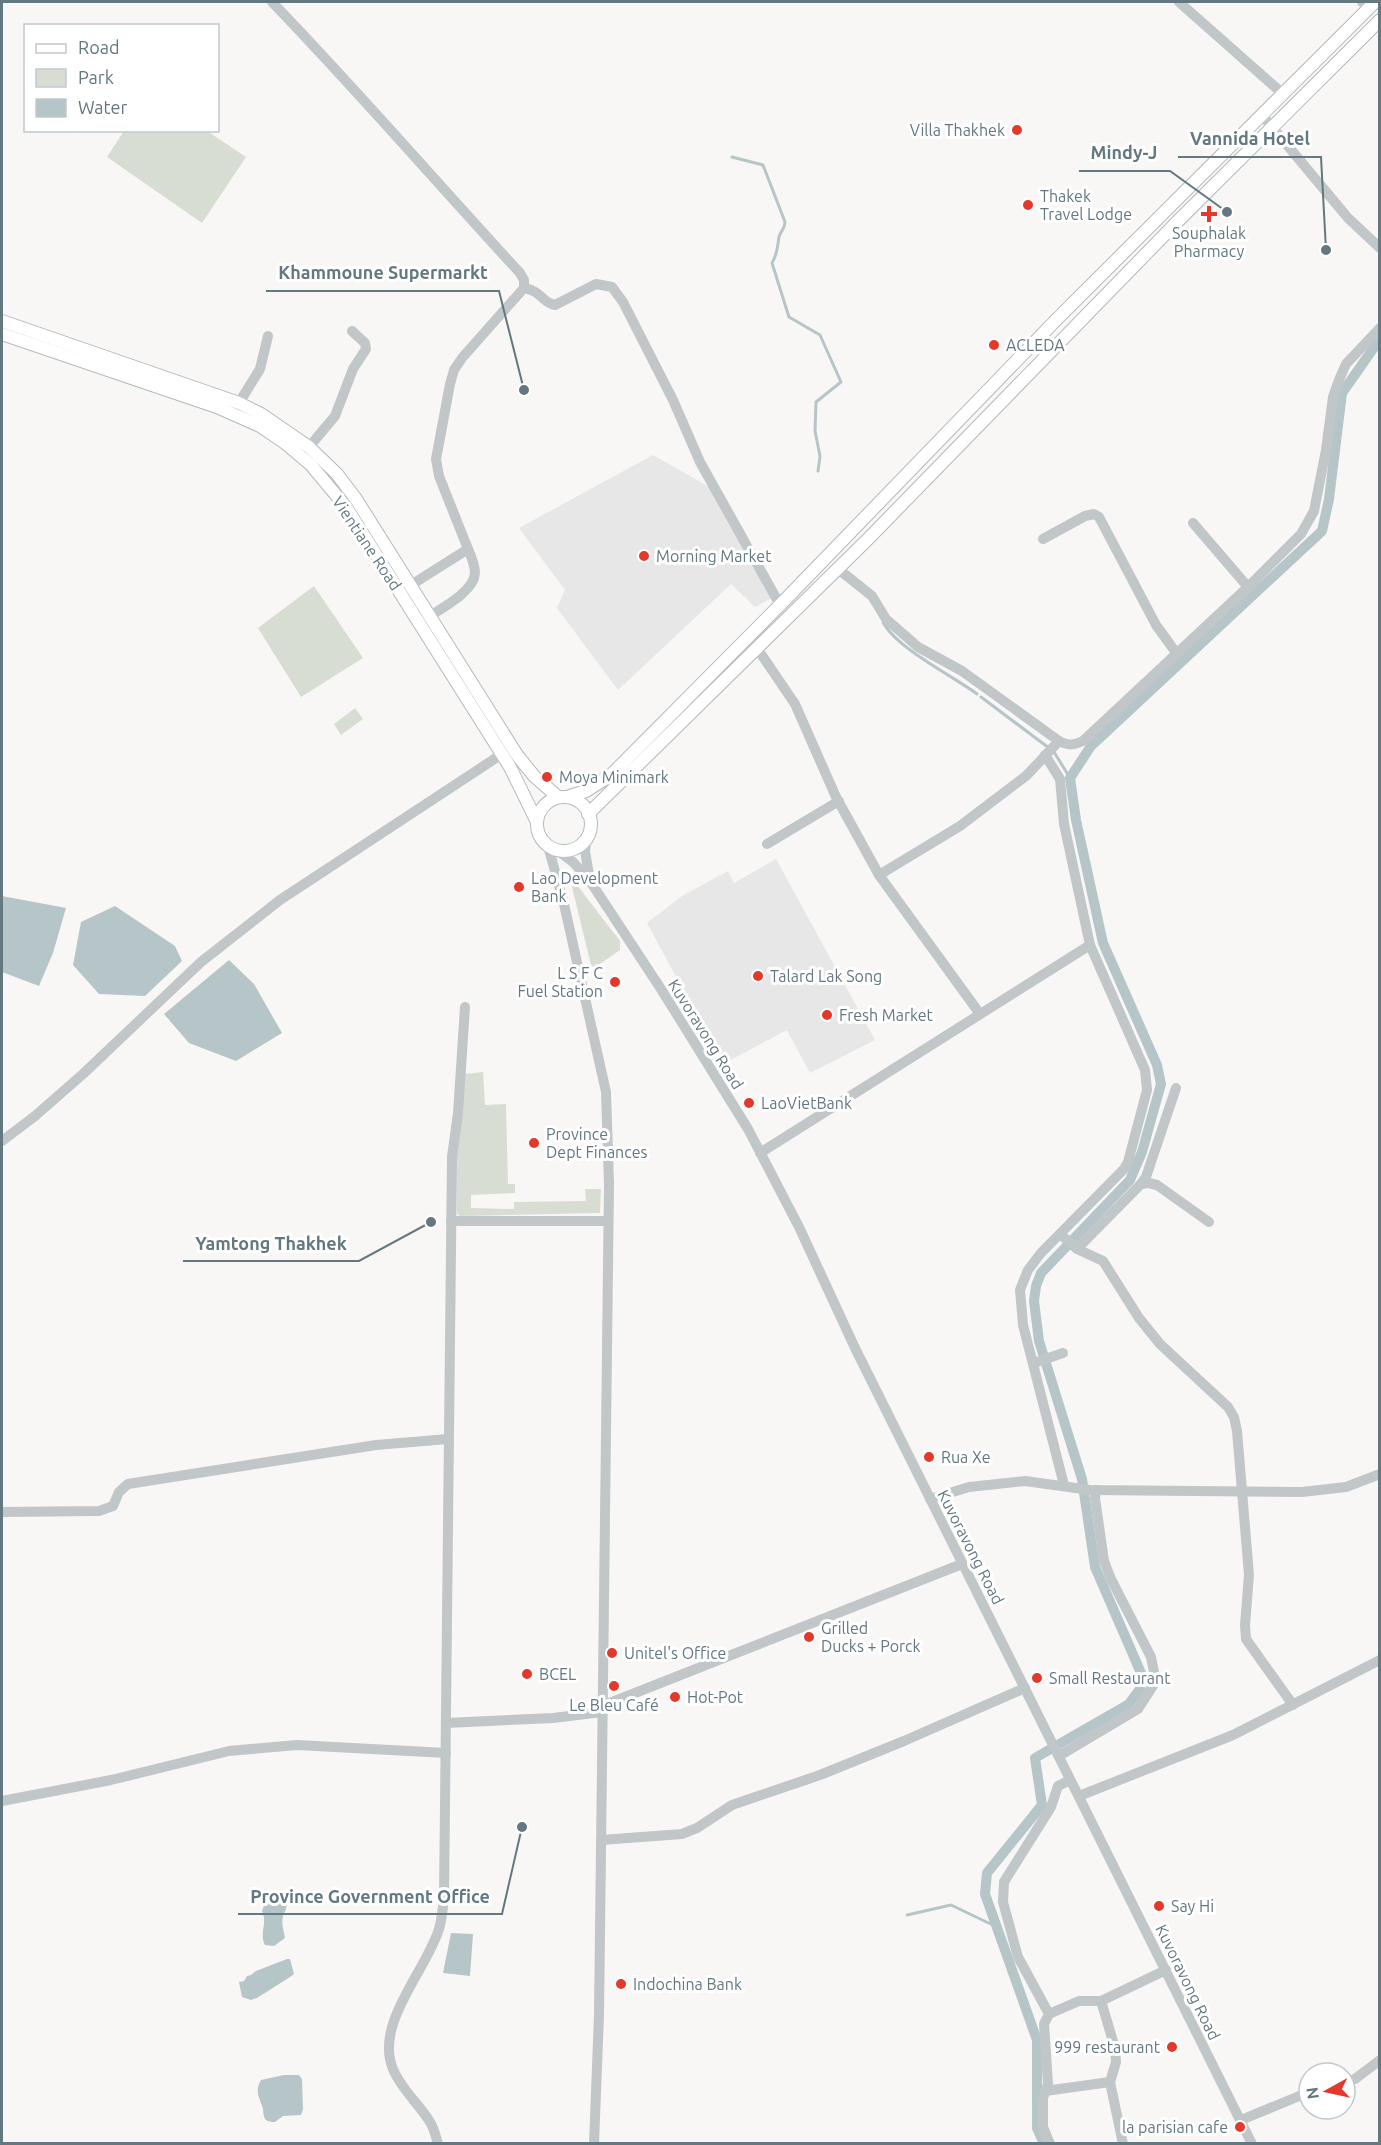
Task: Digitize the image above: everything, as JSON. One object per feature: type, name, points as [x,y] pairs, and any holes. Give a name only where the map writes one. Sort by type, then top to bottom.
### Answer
[{"type":"main road","points":[[2,321],[239,403],[284,428],[309,447],[337,474],[356,499],[405,589],[430,616],[517,755],[534,776],[562,797],[580,802],[588,814],[590,829],[587,836],[577,847],[564,851],[552,848],[542,839],[538,831],[537,822],[543,806],[562,797],[586,790],[611,775],[1369,4]]},
{"type":"main road","points":[[588,814],[869,538],[1271,126],[1380,20]]},
{"type":"main road","name":"Vientiane Road","points":[[2,334],[216,407],[260,426],[285,442],[311,465],[346,507],[405,589],[502,754],[537,822]]},
{"type":"street","points":[[272,2],[336,68],[524,280],[524,288],[462,358],[454,370],[450,384],[437,468],[475,571],[473,582],[456,598],[430,616]]},
{"type":"street","points":[[1179,2],[1283,94]]},
{"type":"street","points":[[1262,115],[1348,218],[1380,248]]},
{"type":"street","points":[[524,288],[538,292],[546,302],[555,305],[596,284],[612,287],[623,302],[673,399],[700,462],[780,605]]},
{"type":"street","points":[[837,568],[872,596],[886,619],[918,647],[962,671],[1059,741],[1071,745],[1083,741],[1248,587],[1300,534],[1314,511],[1326,450],[1333,397],[1339,380],[1346,364],[1380,328]]},
{"type":"street","points":[[309,447],[335,416],[353,369],[366,350],[365,343],[352,331]]},
{"type":"street","points":[[239,403],[260,369],[268,336]]},
{"type":"street","points":[[1043,539],[1085,516],[1094,514],[1099,517],[1156,625],[1177,654]]},
{"type":"street","points":[[1194,524],[1248,587]]},
{"type":"street","points":[[405,589],[468,549]]},
{"type":"street","points":[[757,648],[795,704],[838,801],[879,875],[980,1014]]},
{"type":"street","points":[[879,875],[960,826],[1026,776],[1059,741]]},
{"type":"street","points":[[2,1141],[83,1074],[201,962],[280,900],[502,754]]},
{"type":"street","points":[[1046,755],[1060,779],[1064,824],[1089,945],[1145,1070],[1148,1090],[1124,1169],[1028,1269],[1020,1290],[1023,1325],[1064,1485]]},
{"type":"street","points":[[767,844],[838,801]]},
{"type":"street","points":[[587,836],[586,862],[590,881]]},
{"type":"street","points":[[552,848],[608,1102],[599,2015],[594,2144]]},
{"type":"street","name":"Kuvoravong Road","points":[[552,848],[573,862],[590,881],[661,989],[748,1129],[799,1227],[855,1348],[1252,2144]]},
{"type":"street","points":[[760,1152],[1089,945]]},
{"type":"street","points":[[438,2144],[431,2123],[399,2081],[393,2069],[388,2047],[390,2033],[399,2010],[439,1930],[444,1897],[452,1157],[458,1113],[465,1007]]},
{"type":"street","points":[[1077,1249],[1146,1177],[1176,1088]]},
{"type":"street","points":[[1141,1184],[1157,1185],[1209,1222]]},
{"type":"street","points":[[451,1221],[608,1221]]},
{"type":"street","points":[[1060,1234],[1077,1249],[1103,1261],[1139,1317],[1160,1344],[1228,1407],[1234,1417],[1249,1575],[1246,1639],[1293,1706]]},
{"type":"street","points":[[1034,1363],[1063,1353]]},
{"type":"street","points":[[2,1512],[99,1511],[113,1506],[118,1492],[128,1484],[376,1445],[448,1439]]},
{"type":"street","points":[[930,1499],[969,1487],[1025,1481],[1093,1490],[1328,1490],[1346,1487],[1380,1474]]},
{"type":"street","points":[[1058,1755],[1138,1708],[1154,1684],[1151,1657],[1104,1561],[1093,1490]]},
{"type":"street","points":[[446,1723],[553,1718],[602,1709],[962,1564]]},
{"type":"street","points":[[1079,1796],[1233,1734],[1293,1706],[1380,1660]]},
{"type":"street","points":[[600,1840],[682,1834],[698,1828],[732,1805],[841,1766],[1025,1688]]},
{"type":"street","points":[[2,1801],[111,1780],[229,1751],[297,1745],[446,1753]]},
{"type":"street","points":[[1048,2014],[1018,1957],[1003,1902],[1004,1882],[1051,1807],[1058,1786],[1070,1780]]},
{"type":"street","points":[[1050,2144],[1043,2127],[1045,2091],[1048,2084],[1044,2024],[1048,2014],[1079,2001],[1101,2001],[1166,1970]]},
{"type":"street","points":[[1101,2001],[1115,2048],[1116,2062],[1110,2082],[1123,2144]]},
{"type":"street","points":[[1357,2077],[1380,2060]]},
{"type":"street","points":[[1045,2091],[1110,2082]]},
{"type":"street","points":[[1241,2120],[1297,2097]]},
{"type":"shaded area","name":"Morning Market","points":[[653,455],[711,488],[772,598],[755,607],[731,584],[618,690],[557,608],[565,590],[519,528]]},
{"type":"shaded area","name":"Talard Lak Song","points":[[776,859],[875,1040],[810,1073],[787,1030],[723,1064],[647,923],[682,896],[728,871],[734,883]]},
{"type":"green space","points":[[123,132],[208,132],[246,157],[202,223],[107,157]]},
{"type":"green space","points":[[314,586],[363,658],[301,697],[258,628]]},
{"type":"green space","points":[[355,708],[363,719],[341,735],[334,724]]},
{"type":"green space","points":[[573,884],[577,885],[620,941],[620,950],[597,966],[591,965]]},
{"type":"green space","points":[[483,1072],[485,1105],[506,1104],[508,1184],[515,1184],[515,1193],[471,1195],[471,1208],[514,1209],[514,1202],[586,1201],[585,1189],[601,1189],[600,1213],[460,1216],[457,1214],[456,1158],[464,1074]]},
{"type":"water","points":[[2,896],[66,908],[53,953],[39,986],[2,972]]},
{"type":"water","points":[[115,906],[175,946],[182,961],[145,996],[99,994],[73,965],[81,922]]},
{"type":"water","points":[[229,960],[254,984],[282,1033],[236,1061],[189,1043],[164,1014]]},
{"type":"water","points":[[274,1898],[287,1902],[282,1919],[285,1938],[274,1946],[265,1945],[263,1941],[264,1915],[262,1911],[265,1903]]},
{"type":"water","points":[[451,1933],[473,1934],[470,1976],[443,1973]]},
{"type":"water","points":[[290,1959],[294,1974],[257,1998],[251,2000],[242,1997],[239,1982],[244,1981],[247,1976],[256,1971]]},
{"type":"water","points":[[284,2075],[299,2075],[302,2079],[303,2109],[301,2115],[283,2116],[275,2122],[268,2121],[258,2095],[259,2084],[261,2080]]},
{"type":"waterway","points":[[732,157],[763,165],[785,222],[772,263],[789,317],[820,335],[841,382],[816,402],[815,431],[820,456],[818,471]]},
{"type":"waterway","points":[[1044,2144],[1037,2128],[1037,2040],[985,1894],[987,1873],[1042,1805],[1035,1758],[1129,1704],[1140,1689],[1141,1673],[1095,1567],[1082,1479],[1039,1341],[1034,1301],[1041,1273],[1130,1180],[1142,1152],[1161,1084],[1157,1065],[1103,943],[1076,820],[1070,778],[1091,746],[1322,531],[1329,499],[1342,393],[1380,339]]},
{"type":"waterway","points":[[883,622],[900,642],[977,694]]},
{"type":"waterway","points":[[981,697],[1049,748]]},
{"type":"waterway","points":[[1054,752],[1070,778]]},
{"type":"waterway","points":[[907,1915],[951,1905],[997,1927]]},
{"type":"place","name":"Villa Thakhek","points":[[1017,130]]},
{"type":"place","name":"Thakek Travel Lodge","points":[[1028,205]]},
{"type":"place","name":"Mindy-J","points":[[1227,212]]},
{"type":"place","name":"Souphalak Pharmacy","points":[[1209,214]]},
{"type":"place","name":"Vannida Hotel","points":[[1326,250]]},
{"type":"place","name":"ACLEDA","points":[[994,345]]},
{"type":"place","name":"Khammoune Supermarkt","points":[[524,390]]},
{"type":"place","name":"Morning Market","points":[[644,556]]},
{"type":"place","name":"Moya Minimark","points":[[547,777]]},
{"type":"place","name":"Lao Development Bank","points":[[519,887]]},
{"type":"place","name":"Talard Lak Song","points":[[758,976]]},
{"type":"place","name":"L S F C Fuel Station","points":[[615,982]]},
{"type":"place","name":"Fresh Market","points":[[827,1015]]},
{"type":"place","name":"LaoVietBank","points":[[749,1103]]},
{"type":"place","name":"Province Dept Finances","points":[[534,1143]]},
{"type":"place","name":"Yamtong Thakhek","points":[[431,1222]]},
{"type":"place","name":"Rua Xe","points":[[929,1457]]},
{"type":"place","name":"Grilled Ducks + Porck","points":[[809,1637]]},
{"type":"place","name":"Unitel's Office","points":[[612,1653]]},
{"type":"place","name":"BCEL","points":[[527,1674]]},
{"type":"place","name":"Small Restaurant","points":[[1037,1678]]},
{"type":"place","name":"Le Bleu Café","points":[[614,1686]]},
{"type":"place","name":"Hot-Pot","points":[[675,1697]]},
{"type":"place","name":"Province Government Office","points":[[522,1827]]},
{"type":"place","name":"Say Hi","points":[[1159,1906]]},
{"type":"place","name":"Indochina Bank","points":[[621,1984]]},
{"type":"place","name":"999 restaurant","points":[[1172,2047]]},
{"type":"place","name":"la parisian cafe","points":[[1240,2127]]}]
